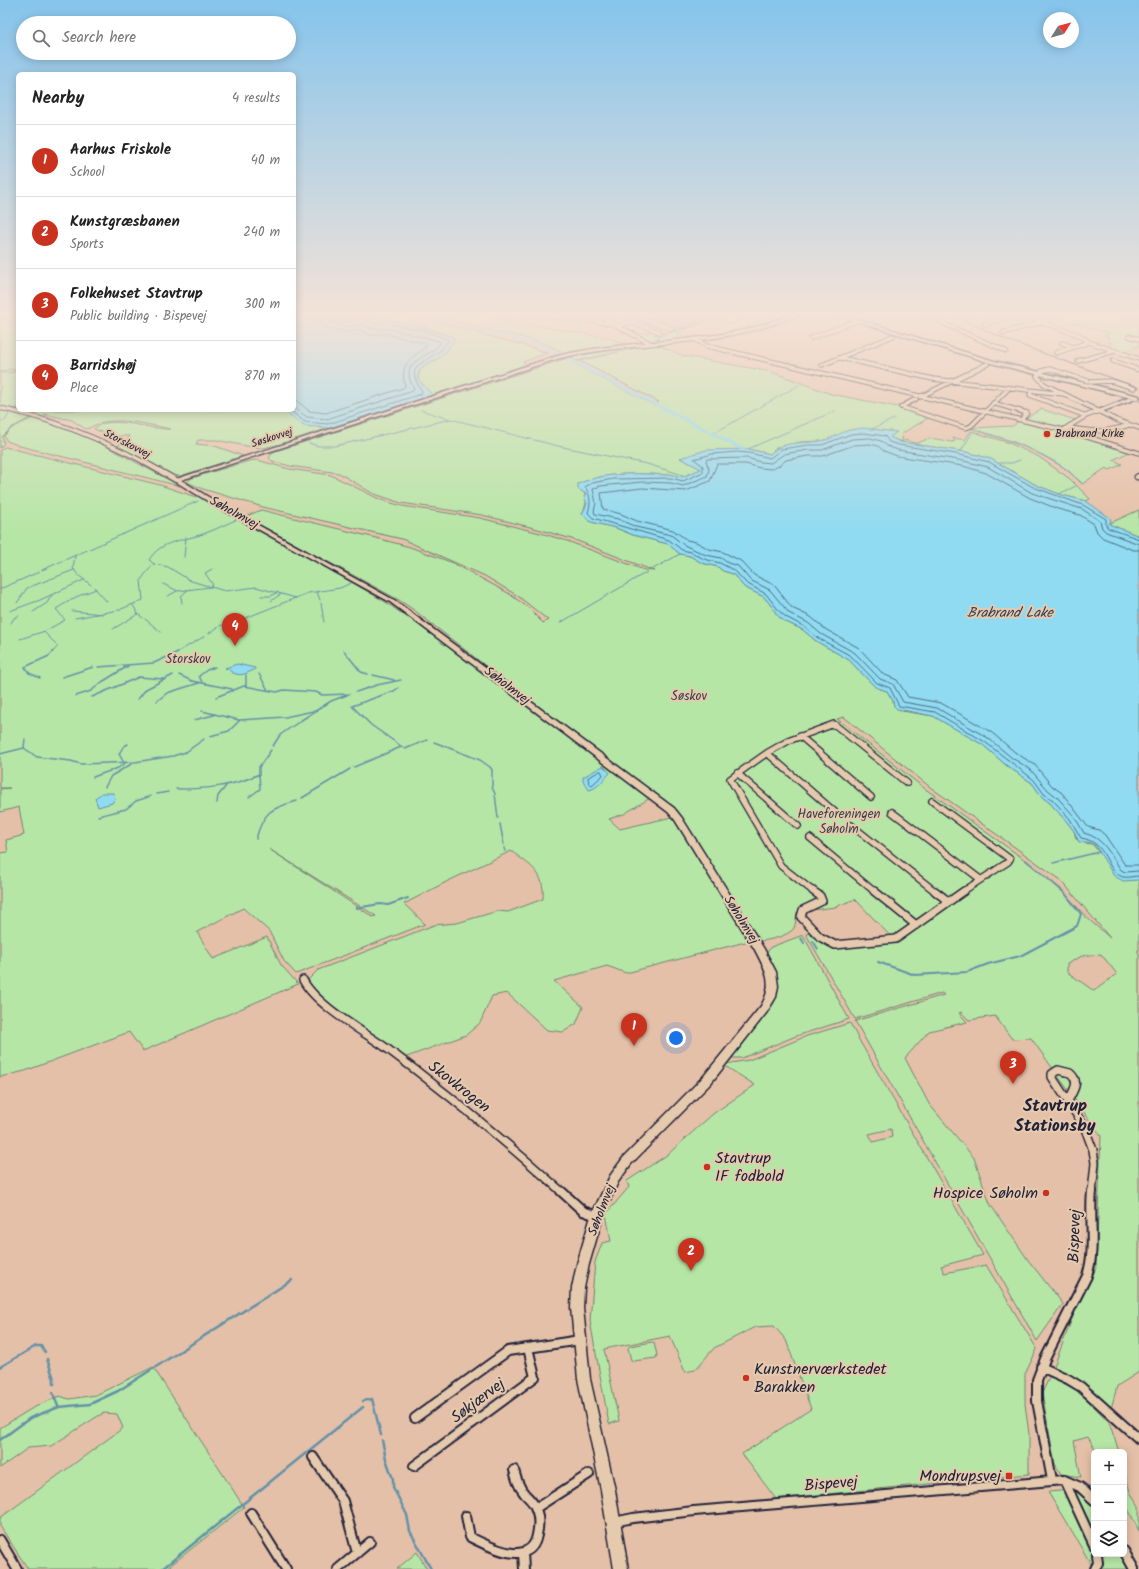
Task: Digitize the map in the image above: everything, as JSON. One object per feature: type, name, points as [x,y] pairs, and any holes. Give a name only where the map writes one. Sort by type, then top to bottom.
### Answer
[{"type":"street","name":"Søskovvej","points":[[176,480],[472,385]]},
{"type":"street","points":[[869,385],[918,398],[1063,430],[1139,453]]},
{"type":"street","points":[[944,385],[901,407],[966,428],[970,426],[1008,389]]},
{"type":"street","points":[[977,385],[1031,392],[1064,394]]},
{"type":"street","points":[[1047,385],[1099,411],[1139,428]]},
{"type":"street","points":[[1091,385],[1138,396]]},
{"type":"street","points":[[1125,385],[1134,388]]},
{"type":"street","points":[[1031,392],[1030,395],[1086,416]]},
{"type":"street","points":[[1063,430],[1086,416],[1130,399]]},
{"type":"street","points":[[994,403],[1027,413],[1021,420]]},
{"type":"street","name":"Storskovvej","points":[[0,408],[16,412]]},
{"type":"street","name":"Storskovvej","points":[[18,412],[56,422],[84,433],[176,480]]},
{"type":"street","points":[[1068,427],[1080,430],[1098,431],[1117,429],[1130,425]]},
{"type":"street","name":"Søholmvej","points":[[176,480],[216,504],[392,600],[662,802],[678,818],[759,949],[771,972],[773,986],[771,997],[764,1009],[707,1080],[627,1161],[614,1179],[597,1216],[582,1264],[578,1288],[577,1308],[584,1379],[614,1522],[622,1569]]},
{"type":"street","points":[[907,783],[834,724],[800,736],[767,753],[730,779],[781,866],[820,896],[822,900],[820,903],[807,908],[801,914],[812,930],[826,943],[835,945],[896,939],[948,901],[1008,862],[1010,859],[932,801]]},
{"type":"street","points":[[800,736],[871,797]]},
{"type":"street","points":[[767,753],[835,812]]},
{"type":"street","points":[[737,773],[798,826]]},
{"type":"street","points":[[892,812],[980,879]]},
{"type":"street","points":[[851,826],[948,901]]},
{"type":"street","points":[[810,838],[916,925]]},
{"type":"street","name":"Skovkrogen","points":[[303,980],[307,988],[341,1017],[385,1047],[512,1147],[583,1211],[597,1216]]},
{"type":"street","name":"Bispevej","points":[[1052,1480],[1037,1401],[1037,1380],[1041,1367],[1087,1276],[1091,1264],[1092,1247],[1091,1202],[1095,1163],[1084,1126],[1068,1101]]},
{"type":"street","name":"Søkjærvej","points":[[416,1418],[508,1351],[580,1340]]},
{"type":"street","name":"Søkjærvej","points":[[414,1466],[535,1377],[528,1348]]},
{"type":"street","points":[[1041,1367],[1068,1379],[1081,1387],[1139,1439]]},
{"type":"street","points":[[313,1457],[342,1500],[357,1553]]},
{"type":"street","points":[[466,1516],[470,1537],[498,1550],[509,1553],[523,1554],[532,1548],[536,1541],[538,1530],[536,1508],[519,1486],[514,1470]]},
{"type":"street","points":[[536,1508],[589,1474]]},
{"type":"street","name":"Bispevej","points":[[614,1522],[640,1517],[694,1511],[1052,1480],[1064,1480],[1074,1483],[1082,1488],[1091,1497]]},
{"type":"street","points":[[1064,1480],[1091,1538]]},
{"type":"street","points":[[251,1512],[286,1569]]},
{"type":"street","points":[[0,1540],[17,1569]]},
{"type":"street","points":[[338,1569],[370,1542]]},
{"type":"street","points":[[523,1554],[524,1569]]},
{"type":"street","points":[[1127,1556],[1134,1569]]},
{"type":"street","points":[[1095,1569],[1098,1563],[1097,1557]]},
{"type":"green space","points":[[0,385],[16,385],[16,411],[0,407]]},
{"type":"green space","points":[[423,385],[463,385],[432,395]]},
{"type":"green space","points":[[483,385],[616,385],[654,405],[659,402],[627,385],[807,385],[831,394],[898,407],[930,417],[901,434],[903,439],[899,441],[889,437],[891,431],[884,432],[872,429],[821,441],[800,442],[776,448],[770,454],[748,449],[680,458],[702,469],[682,477],[669,474],[622,474],[599,477],[578,484],[586,498],[586,505],[582,514],[591,522],[668,544],[680,554],[690,556],[702,563],[718,567],[723,571],[733,574],[744,587],[764,597],[777,615],[784,621],[803,630],[816,641],[849,660],[875,687],[887,691],[893,701],[894,706],[902,711],[933,716],[983,745],[1007,766],[1032,783],[1042,797],[1050,803],[1067,822],[1074,831],[1076,839],[1084,843],[1092,844],[1099,852],[1139,880],[1139,950],[1137,951],[1139,953],[1139,1372],[1117,1386],[1111,1409],[1053,1369],[1075,1311],[1096,1268],[1101,1136],[1031,1038],[1012,1039],[995,1016],[969,1020],[961,1012],[959,1013],[967,1022],[929,1031],[905,1058],[929,1104],[974,1158],[990,1204],[1028,1260],[1063,1304],[1037,1341],[855,1021],[944,995],[942,993],[855,1019],[806,934],[811,932],[825,945],[833,947],[895,941],[855,899],[835,907],[797,912],[795,926],[791,931],[778,938],[758,941],[677,810],[551,717],[414,610],[399,600],[245,517],[261,510],[410,547],[453,563],[508,593],[526,606],[543,623],[548,620],[518,596],[485,576],[402,539],[263,507],[203,489],[187,482],[192,478],[257,460],[289,469],[331,475],[381,500],[402,506],[480,518],[544,534],[567,541],[644,570],[654,571],[575,540],[538,529],[482,515],[401,503],[372,493],[339,473],[290,466],[272,461],[269,458],[273,452]],"holes":[[[844,717],[930,787],[1061,880],[1110,938],[1086,917],[1061,889],[1021,857],[924,788],[837,719]],[[1101,954],[1117,974],[1094,991],[1067,972],[1067,964],[1082,956]]]},
{"type":"green space","points":[[1041,409],[1075,420],[1063,427],[1057,427],[1025,419]]},
{"type":"green space","points":[[0,410],[28,416],[30,418],[11,428],[2,437],[4,443],[0,448]]},
{"type":"green space","points":[[20,412],[285,412],[321,428],[329,428],[263,448],[216,440],[198,440],[196,444],[215,446],[243,456],[180,476],[172,475],[116,446],[130,441],[128,439],[130,436],[111,436],[94,429],[101,424],[120,422],[171,429],[137,422],[111,421],[99,423],[86,429],[72,420],[44,414],[52,420]]},
{"type":"green space","points":[[34,417],[87,436],[180,486],[20,446],[7,441],[4,436],[12,428]]},
{"type":"green space","points":[[1019,421],[1063,431],[1131,451],[1113,460],[1122,464],[1110,470],[1106,468],[1082,484],[1068,471],[1055,462],[1032,450],[970,428],[1013,426]]},
{"type":"green space","points":[[971,431],[1009,443],[1039,457],[1070,479],[1090,499],[1086,501],[1062,495],[1036,485],[991,459],[966,452],[900,442],[907,440],[916,443],[938,439],[952,442],[955,441],[953,438],[965,440]]},
{"type":"green space","name":"Storskov","points":[[5,447],[160,485],[196,497],[200,495],[384,601],[408,618],[411,616],[650,798],[624,814],[609,819],[620,829],[672,817],[749,941],[626,973],[607,966],[554,981],[583,1007],[576,1024],[563,1032],[547,1030],[507,993],[492,996],[480,1023],[466,1035],[404,1058],[337,1010],[314,989],[308,980],[318,970],[434,925],[457,923],[498,911],[508,912],[543,899],[542,882],[535,870],[511,851],[404,904],[425,924],[296,974],[284,961],[269,931],[243,908],[197,932],[213,959],[267,937],[281,965],[298,984],[143,1051],[129,1032],[25,1071],[0,1077],[0,853],[8,852],[6,840],[24,835],[19,807],[0,812],[0,789],[10,788],[0,788],[0,450]],"holes":[[[269,849],[376,916],[373,917]]]},
{"type":"green space","points":[[1139,510],[1139,536],[1108,524]]},
{"type":"green space","points":[[803,935],[849,1019],[796,1036],[742,1058],[732,1058],[732,1056],[774,1003],[778,989],[776,975],[766,954],[771,947]]},
{"type":"green space","points":[[850,1023],[983,1255],[941,1266],[944,1273],[986,1265],[1037,1349],[1025,1374],[1025,1404],[1029,1434],[1029,1474],[776,1499],[742,1454],[811,1409],[786,1340],[774,1326],[755,1327],[714,1348],[695,1370],[685,1372],[670,1336],[604,1349],[619,1421],[609,1424],[590,1321],[595,1262],[602,1243],[611,1241],[606,1214],[629,1187],[627,1181],[667,1155],[714,1113],[755,1085],[725,1066],[726,1064],[749,1060],[807,1036]],"holes":[[[891,1129],[892,1137],[873,1142],[869,1134]]]},
{"type":"green space","points":[[652,1342],[654,1343],[657,1355],[656,1358],[631,1360],[628,1348],[630,1346]]},
{"type":"green space","points":[[153,1367],[244,1507],[166,1569],[28,1569],[0,1526],[0,1518],[123,1428],[117,1414],[104,1413],[51,1446],[28,1448],[0,1468],[0,1428],[31,1409],[52,1399],[60,1396],[69,1399],[96,1395]]},
{"type":"green space","points":[[1050,1376],[1081,1393],[1109,1422],[1118,1449],[1095,1449],[1088,1437],[1074,1441],[1081,1477],[1061,1474],[1055,1464],[1042,1393]]},
{"type":"green space","points":[[1127,1481],[1130,1492],[1139,1506],[1139,1531],[1127,1507]]},
{"type":"green space","points":[[1072,1490],[1084,1496],[1091,1503],[1091,1557],[1124,1557],[1131,1569],[1094,1569],[1048,1492]]},
{"type":"green space","points":[[417,1552],[427,1569],[397,1569]]},
{"type":"water","points":[[296,385],[423,385],[432,395],[329,428],[304,426],[287,412],[296,412]]},
{"type":"water","name":"Brabrand Lake","points":[[863,428],[897,432],[890,437],[900,442],[966,452],[991,459],[1036,485],[1062,495],[1086,501],[1110,518],[1111,521],[1109,524],[1139,536],[1139,880],[1123,881],[1114,876],[1095,845],[1088,842],[1079,842],[1074,831],[1067,822],[1050,803],[1042,797],[1032,783],[1007,766],[983,745],[933,716],[897,709],[887,691],[875,687],[849,660],[816,641],[803,630],[784,621],[777,615],[764,597],[744,587],[733,574],[723,571],[718,567],[702,563],[690,556],[680,554],[668,544],[591,522],[582,514],[587,504],[584,497],[586,494],[578,489],[578,484],[588,480],[621,474],[669,474],[682,477],[701,469],[680,458],[706,450],[748,449],[770,454],[781,446],[824,440],[846,431]]},
{"type":"water","points":[[237,664],[255,669],[239,675],[225,668]]},
{"type":"water","points":[[603,766],[610,773],[598,786],[589,790],[583,781],[583,777]]},
{"type":"water","points":[[102,793],[114,793],[115,799],[112,803],[98,807],[95,798]]},
{"type":"waterway","points":[[619,385],[743,449]]},
{"type":"waterway","points":[[714,433],[799,385]]},
{"type":"waterway","points":[[11,410],[16,409]]},
{"type":"waterway","points":[[421,410],[449,419]]},
{"type":"waterway","points":[[0,421],[5,421],[9,414],[7,411]]},
{"type":"waterway","points":[[748,449],[835,411]]},
{"type":"waterway","points":[[309,443],[318,446],[335,446],[451,419],[558,446],[647,464],[686,476]]},
{"type":"waterway","points":[[872,429],[894,419]]},
{"type":"waterway","points":[[980,431],[1012,441],[1032,450]]},
{"type":"waterway","points":[[961,451],[972,433]]},
{"type":"waterway","points":[[1036,452],[1063,467],[1081,482]]},
{"type":"waterway","points":[[1000,463],[1012,463],[1020,460]]},
{"type":"waterway","points":[[1059,494],[1076,486]]},
{"type":"waterway","points":[[42,570],[198,501]]},
{"type":"waterway","points":[[186,538],[207,532],[238,519]]},
{"type":"waterway","points":[[154,564],[149,560],[160,548],[186,538]]},
{"type":"waterway","points":[[184,557],[186,538]]},
{"type":"waterway","points":[[653,569],[680,554]]},
{"type":"waterway","points":[[75,556],[73,568],[78,575],[91,585]]},
{"type":"waterway","points":[[99,614],[119,610],[143,600],[141,580],[154,564]]},
{"type":"waterway","points":[[154,564],[168,567],[191,581],[210,587]]},
{"type":"waterway","points":[[210,587],[213,585],[205,573],[212,569]]},
{"type":"waterway","points":[[17,603],[27,588],[74,570]]},
{"type":"waterway","points":[[0,589],[39,572]]},
{"type":"waterway","points":[[560,623],[647,572]]},
{"type":"waterway","points":[[10,611],[40,600],[84,580]]},
{"type":"waterway","points":[[296,598],[308,593],[340,588],[351,583]]},
{"type":"waterway","points":[[163,584],[178,591],[188,590]]},
{"type":"waterway","points":[[188,590],[210,587]]},
{"type":"waterway","points":[[210,587],[225,591],[256,587],[277,593]]},
{"type":"waterway","points":[[20,639],[45,631],[65,620],[56,609],[76,597],[96,589]]},
{"type":"waterway","points":[[96,589],[107,602]]},
{"type":"waterway","points":[[182,603],[181,596],[188,590]]},
{"type":"waterway","points":[[168,596],[177,591]]},
{"type":"waterway","points":[[317,592],[320,600]]},
{"type":"waterway","points":[[261,596],[271,596],[277,593]]},
{"type":"waterway","points":[[277,593],[296,598]]},
{"type":"waterway","points":[[271,601],[281,594]]},
{"type":"waterway","points":[[33,612],[47,603],[52,595]]},
{"type":"waterway","points":[[209,633],[220,626],[243,619],[296,598]]},
{"type":"waterway","points":[[321,603],[324,622]]},
{"type":"waterway","points":[[133,605],[138,614]]},
{"type":"waterway","points":[[72,611],[99,614]]},
{"type":"waterway","points":[[75,618],[99,614]]},
{"type":"waterway","points":[[113,629],[138,614]]},
{"type":"waterway","points":[[138,614],[143,618]]},
{"type":"waterway","points":[[11,623],[14,618],[19,616]]},
{"type":"waterway","points":[[145,619],[161,632]]},
{"type":"waterway","points":[[44,632],[58,646],[52,653]]},
{"type":"waterway","points":[[177,653],[205,636]]},
{"type":"waterway","points":[[343,649],[346,653]]},
{"type":"waterway","points":[[345,652],[361,672],[368,674]]},
{"type":"waterway","points":[[40,678],[29,673],[25,667],[49,656],[52,653]]},
{"type":"waterway","points":[[98,667],[154,663],[177,653]]},
{"type":"waterway","points":[[76,696],[91,691],[102,682],[128,666]]},
{"type":"waterway","points":[[62,677],[93,667]]},
{"type":"waterway","points":[[202,682],[199,676],[207,670],[215,667]]},
{"type":"waterway","points":[[259,674],[268,690]]},
{"type":"waterway","points":[[138,699],[146,689],[173,675]]},
{"type":"waterway","points":[[179,675],[192,681],[232,689]]},
{"type":"waterway","points":[[246,675],[246,686]]},
{"type":"waterway","points":[[373,675],[394,680]]},
{"type":"waterway","points":[[92,697],[139,677],[163,679]]},
{"type":"waterway","points":[[356,692],[377,685],[401,680]]},
{"type":"waterway","points":[[157,701],[167,693],[199,683]]},
{"type":"waterway","points":[[216,697],[244,686],[277,692],[284,690],[316,692],[322,695],[349,694]]},
{"type":"waterway","points":[[398,688],[394,691],[352,706],[371,725],[405,749],[427,740]]},
{"type":"waterway","points":[[317,710],[331,701],[347,695]]},
{"type":"waterway","points":[[210,736],[229,731],[240,720],[285,717],[317,710]]},
{"type":"waterway","points":[[273,746],[280,735],[317,710]]},
{"type":"waterway","points":[[202,711],[239,720]]},
{"type":"waterway","points":[[194,720],[214,715]]},
{"type":"waterway","points":[[24,748],[25,739]]},
{"type":"waterway","points":[[127,762],[173,756],[186,752],[204,739]]},
{"type":"waterway","points":[[434,742],[480,760],[490,767],[492,770],[492,787],[495,794],[498,818]]},
{"type":"waterway","points":[[123,761],[119,754],[123,747],[128,744]]},
{"type":"waterway","points":[[354,767],[401,747]]},
{"type":"waterway","points":[[0,754],[24,748]]},
{"type":"waterway","points":[[24,748],[37,757],[71,761],[81,764],[127,762]]},
{"type":"waterway","points":[[259,774],[259,767],[271,750]]},
{"type":"waterway","points":[[93,777],[118,768],[127,762]]},
{"type":"waterway","points":[[105,787],[111,776],[133,763]]},
{"type":"waterway","points":[[302,798],[350,769]]},
{"type":"waterway","points":[[176,789],[219,786],[239,782],[259,774]]},
{"type":"waterway","points":[[249,797],[260,789],[259,774]]},
{"type":"waterway","points":[[217,803],[218,796],[226,786]]},
{"type":"waterway","points":[[157,794],[168,792]]},
{"type":"waterway","points":[[98,816],[126,809],[136,801],[151,796]]},
{"type":"waterway","points":[[256,839],[262,823],[269,812],[297,801]]},
{"type":"waterway","points":[[500,824],[504,845]]},
{"type":"waterway","points":[[1053,863],[1099,852]]},
{"type":"waterway","points":[[1026,860],[1063,892]]},
{"type":"waterway","points":[[878,962],[915,975],[967,972],[988,964],[1020,956],[1077,926],[1081,914],[1063,891]]},
{"type":"waterway","points":[[356,908],[380,904],[388,905],[408,898]]},
{"type":"waterway","points":[[801,938],[804,943]]},
{"type":"waterway","points":[[813,941],[818,949]]},
{"type":"waterway","points":[[0,1440],[30,1418],[59,1407],[90,1404],[118,1391],[292,1280]]},
{"type":"waterway","points":[[0,1367],[36,1346],[41,1346],[45,1352]]},
{"type":"waterway","points":[[47,1359],[54,1379],[54,1384]]},
{"type":"waterway","points":[[53,1393],[58,1406]]},
{"type":"waterway","points":[[363,1401],[372,1399],[381,1435]]},
{"type":"waterway","points":[[162,1569],[363,1407]]},
{"type":"waterway","points":[[382,1440],[386,1459],[393,1479],[393,1487],[407,1515],[410,1531],[431,1569]]},
{"type":"railway","points":[[1131,385],[1139,388]]},
{"type":"place","name":"Brabrand Kirke","points":[[1047,434]]},
{"type":"place","name":"Barridshøj","points":[[235,646]]},
{"type":"place","name":"Aarhus Friskole","points":[[634,1046]]},
{"type":"place","name":"Folkehuset Stavtrup","points":[[1013,1084]]},
{"type":"place","name":"Stavtrup IF fodbold","points":[[707,1167]]},
{"type":"place","name":"Hospice Søholm","points":[[1046,1193]]},
{"type":"place","name":"Kunstgræsbanen","points":[[691,1271]]},
{"type":"place","name":"Kunstnerværkstedet Barakken","points":[[746,1378]]},
{"type":"place","name":"Mondrupsvej","points":[[1009,1476]]},
{"type":"district","name":"Stavtrup Stationsby","points":[[1055,1116]]},
{"type":"park label","name":"Søskov","points":[[689,696]]},
{"type":"park label","name":"Haveforeningen Søholm","points":[[839,822]]}]
